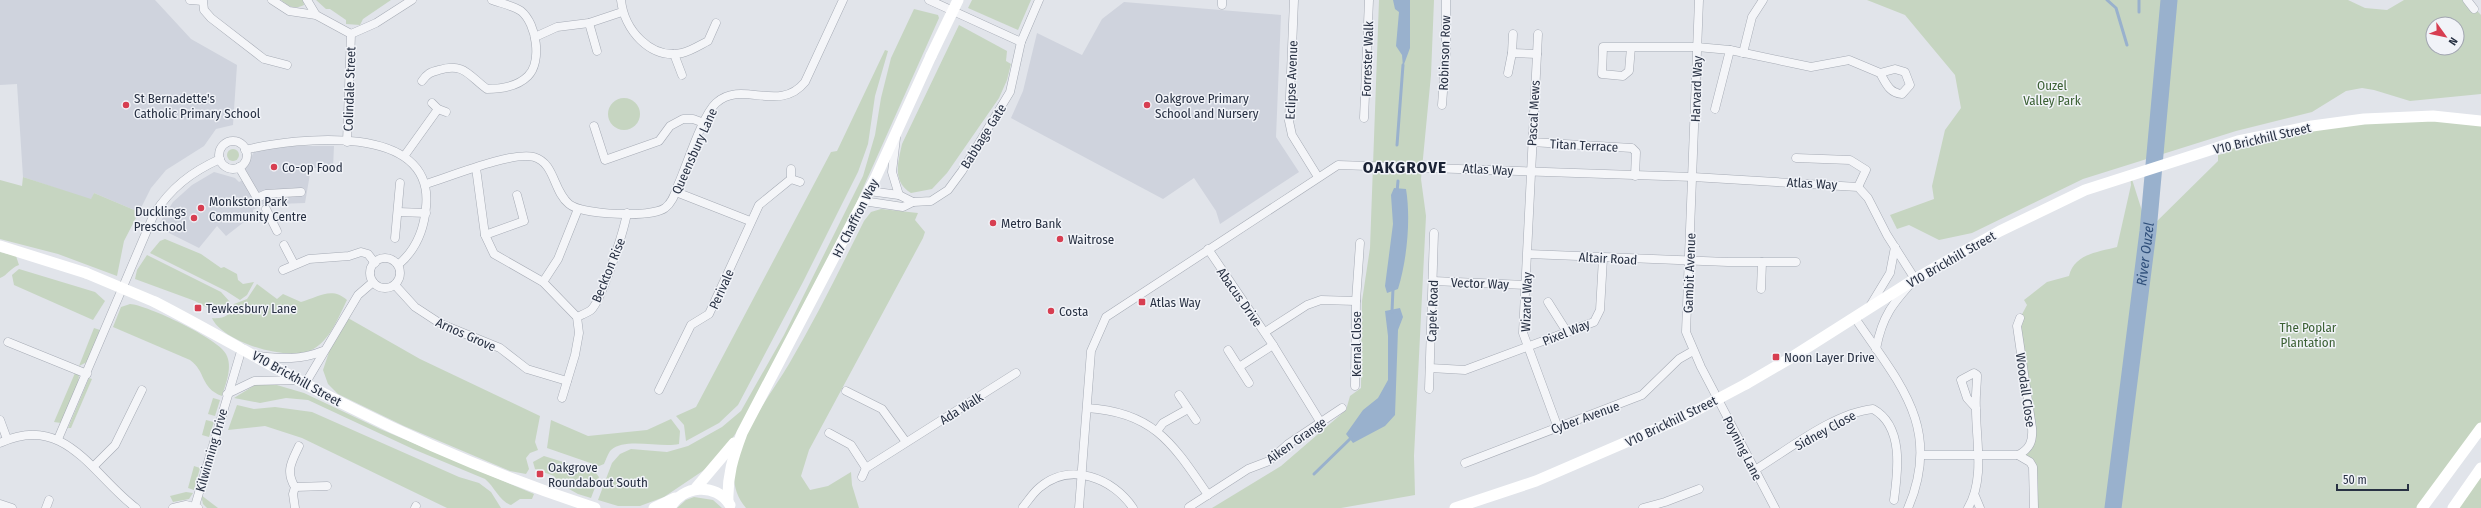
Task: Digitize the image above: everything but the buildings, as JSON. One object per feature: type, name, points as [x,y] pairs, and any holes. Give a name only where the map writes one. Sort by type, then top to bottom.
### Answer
[{"type":"street","points":[[190,0],[203,1],[204,10],[211,18],[264,59],[287,65]]},
{"type":"street","points":[[272,0],[290,11],[316,15],[351,34]]},
{"type":"street","points":[[307,0],[316,15]]},
{"type":"street","name":"Colindale Street","points":[[347,142],[351,34],[376,23],[412,0]]},
{"type":"street","points":[[422,81],[427,74],[452,66],[463,69],[488,89],[516,83],[527,77],[534,67],[535,37],[530,24],[521,11],[492,0]]},
{"type":"street","points":[[621,0],[622,12],[639,39],[663,53],[674,54],[683,52],[708,41],[716,23]]},
{"type":"street","name":"Queensbury Lane","points":[[578,209],[654,214],[672,202],[710,109],[727,96],[738,94],[780,97],[798,90],[805,82],[843,0]]},
{"type":"street","points":[[928,0],[1022,42]]},
{"type":"street","name":"H7 Chaffron Way","points":[[729,505],[727,483],[730,463],[742,433],[869,191],[958,0]]},
{"type":"street","name":"Babbage Gate","points":[[863,201],[903,206],[913,202],[931,201],[948,190],[962,171],[1010,92],[1022,42],[1039,0]]},
{"type":"street","name":"Eclipse Avenue","points":[[1294,0],[1289,121],[1292,135],[1318,177]]},
{"type":"street","name":"Forrester Walk","points":[[1364,118],[1369,0]]},
{"type":"street","name":"Robinson Row","points":[[1442,105],[1446,51],[1446,0]]},
{"type":"street","name":"Harvard Way","points":[[1693,177],[1699,0]]},
{"type":"street","points":[[1743,53],[1752,18],[1763,0]]},
{"type":"street","points":[[2467,0],[2474,9]]},
{"type":"street","points":[[535,37],[557,27],[589,23],[622,12]]},
{"type":"street","points":[[589,23],[597,51]]},
{"type":"street","points":[[1508,73],[1512,53],[1513,34]]},
{"type":"street","name":"Pascal Mews","points":[[1530,171],[1538,34]]},
{"type":"street","points":[[1631,47],[1629,71],[1622,76],[1602,74],[1603,47],[1631,47],[1697,47],[1730,50],[1811,68],[1849,60],[1880,72]]},
{"type":"street","points":[[1715,109],[1730,50]]},
{"type":"street","points":[[1512,53],[1536,54]]},
{"type":"street","points":[[674,54],[682,75]]},
{"type":"street","points":[[432,103],[438,109],[446,112]]},
{"type":"street","points":[[405,155],[438,109]]},
{"type":"street","name":"V10 Brickhill Street","points":[[1455,508],[1543,478],[1682,418],[1746,384],[1855,318],[1915,279],[2000,231],[2085,190],[2238,141],[2364,119],[2433,116],[2481,121]]},
{"type":"street","points":[[594,126],[605,160],[659,141],[670,126],[683,119],[694,119],[704,124]]},
{"type":"street","points":[[897,131],[892,172],[899,195]]},
{"type":"street","points":[[229,142],[237,142],[245,150],[246,158],[239,167],[230,168],[220,159],[220,150],[229,142]]},
{"type":"street","points":[[245,150],[285,143],[347,142],[381,144],[405,155],[419,171],[426,184],[426,213],[418,241],[409,255],[398,265]]},
{"type":"street","name":"Titan Terrace","points":[[1531,142],[1632,148],[1636,152],[1635,176]]},
{"type":"street","points":[[426,184],[476,168],[522,156],[533,157],[543,162],[549,170],[559,194],[578,209],[558,259],[543,282]]},
{"type":"street","points":[[1796,158],[1850,160],[1866,170],[1858,187],[1868,198],[1895,247],[1915,279],[1892,305],[1884,318],[1876,349]]},
{"type":"street","points":[[58,440],[154,214],[164,198],[184,178],[220,159]]},
{"type":"street","name":"Atlas Way","points":[[1079,508],[1091,351],[1106,317],[1338,165],[1693,177],[1858,187]]},
{"type":"street","points":[[239,167],[257,198],[266,194],[301,192]]},
{"type":"street","points":[[476,168],[485,235],[494,254],[543,282],[577,317],[579,333],[562,398]]},
{"type":"street","points":[[791,169],[791,179],[800,182]]},
{"type":"street","name":"Wizard Way","points":[[1530,171],[1528,254],[1523,334],[1558,428]]},
{"type":"street","name":"Gambit Avenue","points":[[1693,177],[1686,332],[1701,367]]},
{"type":"street","name":"Perivale","points":[[659,390],[691,325],[709,314],[750,221],[759,205],[791,179]]},
{"type":"street","points":[[395,238],[400,183]]},
{"type":"street","points":[[869,191],[899,195],[913,202]]},
{"type":"street","points":[[676,192],[750,221]]},
{"type":"street","points":[[485,235],[524,221],[517,194]]},
{"type":"street","points":[[266,209],[277,231]]},
{"type":"street","points":[[398,212],[426,213]]},
{"type":"street","name":"Beckton Rise","points":[[577,317],[592,309],[620,244],[627,213]]},
{"type":"street","name":"Capek Road","points":[[1429,389],[1434,233]]},
{"type":"street","name":"Kernal Close","points":[[1355,386],[1356,301],[1360,243]]},
{"type":"street","points":[[284,245],[294,264]]},
{"type":"street","name":"V10 Brickhill Street","points":[[0,246],[86,273],[155,302],[242,348],[301,382],[395,429],[478,465],[595,508]]},
{"type":"street","points":[[1867,310],[1890,273],[1895,247]]},
{"type":"street","name":"Abacus Drive","points":[[1208,249],[1249,313],[1265,332],[1321,423]]},
{"type":"street","points":[[284,270],[294,264],[309,259],[349,256],[361,252],[368,254],[375,263]]},
{"type":"street","name":"Altair Road","points":[[1528,254],[1604,258],[1796,262]]},
{"type":"street","name":"Pixel Way","points":[[1430,368],[1465,370],[1594,322],[1600,310],[1604,258]]},
{"type":"street","points":[[387,259],[398,265],[400,273],[395,285],[381,288],[373,282],[371,272],[375,263],[387,259]]},
{"type":"street","points":[[1761,289],[1762,262]]},
{"type":"street","name":"Vector Way","points":[[1433,281],[1526,285]]},
{"type":"street","points":[[301,382],[323,351],[358,295],[373,282]]},
{"type":"street","name":"Arnos Grove","points":[[395,285],[415,307],[441,324],[500,348],[527,370],[567,381]]},
{"type":"street","name":"Kernal Close","points":[[1265,332],[1307,305],[1321,300],[1356,301]]},
{"type":"street","points":[[1548,302],[1566,332]]},
{"type":"street","points":[[1855,318],[1905,393],[1913,410],[1922,455],[1919,478],[1908,508]]},
{"type":"street","name":"Woodall Close","points":[[2018,455],[2026,450],[2033,435],[2017,326],[2020,318]]},
{"type":"street","points":[[8,342],[86,374]]},
{"type":"street","points":[[1239,367],[1273,345]]},
{"type":"street","name":"Kilwinning Drive","points":[[173,508],[186,505],[196,507],[227,394],[242,348]]},
{"type":"street","points":[[1228,350],[1249,383]]},
{"type":"street","points":[[256,356],[294,359],[306,358],[323,351]]},
{"type":"street","name":"Cyber Avenue","points":[[1465,464],[1642,395],[1679,359],[1693,351]]},
{"type":"street","name":"Poyning Lane","points":[[1701,367],[1775,508]]},
{"type":"street","name":"Ada Walk","points":[[866,468],[1016,373]]},
{"type":"street","name":"Kilwinning Drive","points":[[227,394],[254,381],[301,382]]},
{"type":"street","points":[[94,466],[115,445],[142,390]]},
{"type":"street","points":[[846,391],[882,410],[906,442]]},
{"type":"street","points":[[1179,395],[1196,420]]},
{"type":"street","points":[[1087,408],[1109,409],[1126,414],[1158,431],[1180,453],[1208,495]]},
{"type":"street","name":"Aiken Grange","points":[[1189,507],[1248,469],[1269,461],[1288,444],[1342,408]]},
{"type":"street","points":[[1968,508],[1975,496],[1978,456],[1976,408]]},
{"type":"street","points":[[1158,431],[1163,423],[1188,409]]},
{"type":"street","name":"Sidney Close","points":[[1755,470],[1835,421],[1858,410],[1873,409],[1889,426],[1896,445],[1898,466],[1894,500]]},
{"type":"street","points":[[0,420],[3,441],[32,435],[58,440],[72,447],[94,466],[136,508]]},
{"type":"street","points":[[2422,508],[2481,428]]},
{"type":"street","name":"H7 Chaffron Way","points":[[695,489],[742,433]]},
{"type":"street","points":[[830,433],[851,445],[866,468],[862,477]]},
{"type":"street","points":[[295,508],[293,494],[295,487],[291,480],[289,467],[299,446]]},
{"type":"street","points":[[1922,455],[2018,455],[2030,462],[2032,467],[2034,475],[2034,508]]},
{"type":"street","points":[[2453,508],[2481,468]]},
{"type":"street","points":[[1023,507],[1039,488],[1051,480],[1067,475],[1101,479],[1116,487],[1133,508]]},
{"type":"street","points":[[295,487],[327,486]]},
{"type":"street","points":[[654,508],[695,489],[713,491],[729,505]]},
{"type":"street","points":[[1643,508],[1667,505],[1699,490]]},
{"type":"street","points":[[670,508],[679,496]]},
{"type":"street","points":[[1975,496],[1980,508]]},
{"type":"street","points":[[0,504],[12,508]]},
{"type":"shaded area","name":"St Bernadette's Catholic Primary School","points":[[0,0],[155,0],[191,39],[237,65],[233,125],[216,129],[204,146],[166,170],[151,188],[139,212],[94,193],[91,200],[23,177],[17,84],[0,85]]},
{"type":"shaded area","name":"Oakgrove Primary School and Nursery","points":[[1124,2],[1281,15],[1276,137],[1299,172],[1220,224],[1216,211],[1194,178],[1163,199],[1011,118],[1023,91],[1037,33],[1082,55],[1102,19]]},
{"type":"shaded area","points":[[285,146],[334,146],[333,168],[311,168],[305,203],[278,204],[273,199],[253,210],[253,215],[226,236],[217,226],[199,248],[157,227],[173,202],[192,185],[214,172],[235,178],[239,182],[249,177],[245,168],[254,152]]},
{"type":"green space","points":[[281,0],[303,0],[304,5],[291,7]]},
{"type":"green space","points":[[316,0],[391,0],[363,19],[360,25],[346,24],[346,20],[330,9],[326,9]]},
{"type":"green space","points":[[972,0],[1031,0],[1018,30],[968,8]]},
{"type":"green space","points":[[1379,0],[1434,0],[1431,75],[1421,179],[1426,216],[1414,456],[1415,495],[1341,508],[1212,508],[1281,466],[1346,410],[1350,396],[1361,388],[1362,301],[1370,248]]},
{"type":"green space","name":"Ouzel Valley Park","points":[[1867,0],[2348,0],[2365,8],[2387,10],[2404,0],[2467,0],[2481,15],[2481,94],[2410,101],[2374,90],[2362,88],[2346,91],[2312,112],[2236,131],[2083,179],[1972,233],[1939,240],[1909,225],[1897,229],[1890,215],[1934,199],[1932,186],[1945,130],[1961,108],[1955,75],[1905,15]]},
{"type":"green space","points":[[914,9],[938,15],[939,18],[855,206],[740,427],[716,462],[664,497],[640,506],[618,506],[598,500],[612,463],[620,454],[631,449],[667,452],[688,446],[722,427],[741,411],[784,335],[863,176],[875,135],[881,98],[891,58]]},
{"type":"green space","points":[[959,25],[1007,51],[1006,61],[1011,64],[1007,80],[999,98],[947,173],[932,189],[911,193],[901,183],[899,177],[898,165],[902,144]]},
{"type":"green space","points":[[885,50],[888,51],[875,96],[868,144],[858,172],[803,282],[738,405],[719,423],[686,441],[684,425],[676,416],[696,407],[831,152],[837,151]]},
{"type":"green space","points":[[621,98],[627,98],[637,105],[640,114],[639,120],[633,127],[627,130],[621,130],[611,123],[608,117],[608,111],[615,101]]},
{"type":"green space","name":"The Poplar Plantation","points":[[2364,119],[2481,121],[2481,428],[2422,508],[2034,508],[2033,467],[2018,455],[2031,444],[2020,318],[2027,305],[2024,300],[2047,282],[2069,276],[2076,263],[2081,258],[2117,247],[2131,185],[2130,173],[2148,230],[2218,161],[2218,155],[2226,153],[2238,141]]},
{"type":"green space","points":[[231,149],[235,149],[239,155],[235,161],[231,161],[227,157],[227,153]]},
{"type":"green space","points":[[23,177],[91,199],[94,193],[139,212],[124,241],[117,276],[58,254],[0,239],[0,180],[22,186]]},
{"type":"green space","points":[[881,209],[918,213],[915,220],[925,232],[809,450],[801,476],[810,490],[828,486],[851,472],[852,485],[859,508],[746,508],[739,498],[734,481],[735,463],[738,451],[758,412],[789,364],[809,329],[864,221],[871,212]]},
{"type":"green space","points":[[165,239],[201,254],[221,268],[224,267],[237,274],[238,280],[243,284],[254,282],[247,295],[240,300],[226,291],[150,253],[160,241]]},
{"type":"green space","points":[[0,252],[16,256],[19,265],[0,278]]},
{"type":"green space","points":[[147,255],[221,292],[230,302],[228,309],[220,312],[213,311],[195,301],[135,279],[137,270]]},
{"type":"green space","points":[[19,269],[95,292],[105,301],[93,320],[14,285],[12,275]]},
{"type":"green space","points":[[257,284],[277,299],[283,294],[301,302],[319,295],[330,293],[341,296],[347,300],[338,320],[321,344],[304,352],[275,352],[259,348],[229,335],[218,327],[212,318],[220,318],[229,314],[234,304],[247,299]]},
{"type":"green space","points":[[130,304],[166,316],[197,332],[221,348],[226,354],[229,364],[227,380],[222,396],[210,389],[199,369],[190,360],[113,327],[121,307]]},
{"type":"green space","points":[[348,318],[420,359],[540,416],[535,442],[538,450],[530,453],[526,458],[529,469],[526,474],[510,471],[404,426],[338,394],[328,384],[323,370],[330,349]]},
{"type":"green space","points":[[94,328],[100,330],[87,362],[79,366]]},
{"type":"green space","points":[[75,373],[79,374],[78,386],[61,423],[54,422]]},
{"type":"green space","points":[[89,378],[92,379],[71,428],[68,428]]},
{"type":"green space","points":[[270,383],[304,393],[380,429],[534,494],[532,499],[520,499],[511,505],[500,497],[485,479],[413,449],[308,400],[286,398],[260,403],[234,398],[255,385]]},
{"type":"green space","points":[[213,398],[220,400],[215,416],[208,414]]},
{"type":"green space","points":[[237,405],[254,409],[275,407],[312,412],[459,477],[479,483],[491,492],[501,508],[447,508],[302,438],[265,426],[228,430]]},
{"type":"green space","points":[[671,419],[680,431],[679,444],[662,445],[634,443],[617,446],[610,451],[604,464],[599,466],[547,448],[551,420],[588,436],[647,430]]},
{"type":"green space","points":[[206,420],[214,422],[209,437],[202,435]]},
{"type":"green space","points":[[544,456],[595,472],[599,477],[591,498],[578,494],[560,484],[554,476],[535,469],[533,462]]},
{"type":"green space","points":[[194,466],[200,468],[194,490],[188,488]]},
{"type":"green space","points":[[2481,468],[2481,508],[2453,508]]},
{"type":"green space","points":[[186,492],[193,493],[189,499],[173,502],[170,496]]},
{"type":"green space","points":[[201,495],[218,508],[207,508],[203,504]]},
{"type":"green space","points":[[694,497],[713,500],[722,508],[677,508],[686,500]]},
{"type":"water","points":[[1393,0],[1410,0],[1410,48],[1403,67],[1402,55],[1396,46],[1399,12],[1395,9]]},
{"type":"water","points":[[1394,188],[1406,189],[1408,226],[1406,253],[1398,289],[1387,293],[1385,286],[1393,224],[1391,195]]},
{"type":"water","points":[[1400,308],[1403,317],[1398,330],[1395,415],[1385,426],[1353,443],[1346,434],[1363,410],[1378,398],[1388,380],[1388,336],[1385,311]]},
{"type":"waterway","points":[[2107,0],[2116,8],[2127,45]]},
{"type":"waterway","points":[[2139,0],[2139,12]]},
{"type":"waterway","name":"River Ouzel","points":[[2113,508],[2148,231],[2169,0]]},
{"type":"waterway","points":[[1397,145],[1403,65]]},
{"type":"waterway","points":[[1397,192],[1398,181]]},
{"type":"waterway","points":[[1392,312],[1393,288]]},
{"type":"waterway","points":[[1314,474],[1351,438]]},
{"type":"place","name":"St Bernadette's Catholic Primary School","points":[[126,105]]},
{"type":"place","name":"Oakgrove Primary School and Nursery","points":[[1147,105]]},
{"type":"place","name":"Co-op Food","points":[[274,167]]},
{"type":"place","name":"Monkston Park Community Centre","points":[[201,208]]},
{"type":"place","name":"Ducklings Preschool","points":[[194,218]]},
{"type":"place","name":"Metro Bank","points":[[993,223]]},
{"type":"place","name":"Waitrose","points":[[1060,239]]},
{"type":"place","name":"Atlas Way","points":[[1142,302]]},
{"type":"place","name":"Tewkesbury Lane","points":[[198,308]]},
{"type":"place","name":"Costa","points":[[1051,311]]},
{"type":"place","name":"Noon Layer Drive","points":[[1776,357]]},
{"type":"place","name":"Oakgrove Roundabout South","points":[[540,474]]},
{"type":"district","name":"OAKGROVE","points":[[1405,167]]}]
